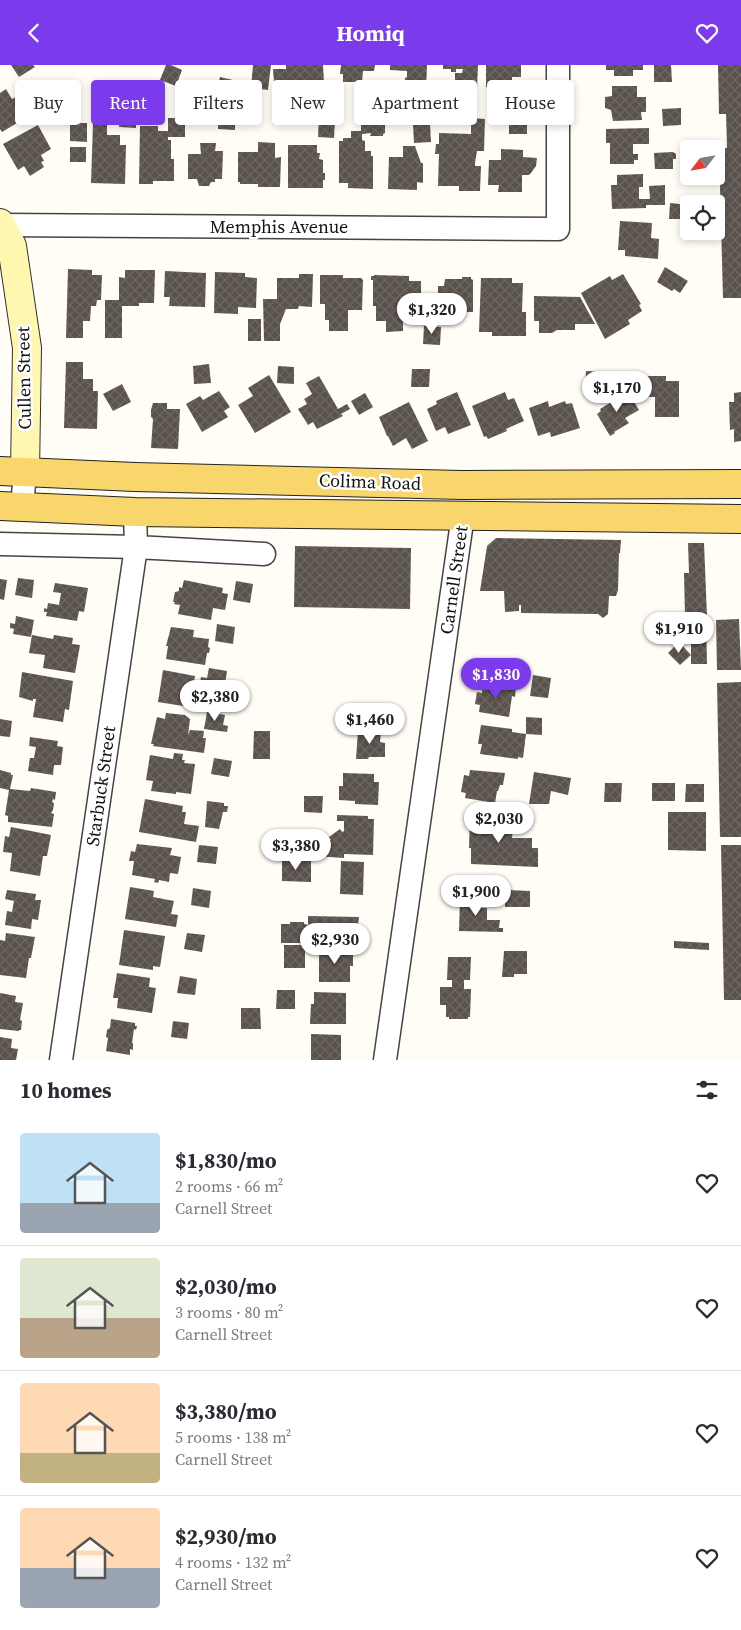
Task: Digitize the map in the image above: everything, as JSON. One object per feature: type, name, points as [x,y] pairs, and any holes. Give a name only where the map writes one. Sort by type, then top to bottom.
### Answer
[{"type":"main road","name":"Colima Road","points":[[12,471],[135,477],[462,485],[741,484]]},
{"type":"main road","points":[[135,477],[135,512]]},
{"type":"main road","points":[[462,485],[463,515]]},
{"type":"main road","name":"Colima Road","points":[[11,507],[135,512],[741,519]]},
{"type":"street","name":"Memphis Avenue","points":[[0,224],[558,229],[558,65]]},
{"type":"street","name":"Cullen Street","points":[[0,224],[12,246],[27,348],[12,471],[11,507]]},
{"type":"street","name":"Starbuck Street","points":[[61,1060],[136,547],[135,512]]},
{"type":"street","name":"Carnell Street","points":[[385,1060],[463,515]]},
{"type":"street","points":[[0,544],[136,547],[264,554]]},
{"type":"building","points":[[11,65],[33,65],[35,67],[19,77]]},
{"type":"building","points":[[166,65],[182,70],[178,80],[175,80],[175,86],[165,82],[165,80],[160,80]]},
{"type":"building","points":[[253,65],[271,65],[268,90],[262,89],[262,80],[252,80]]},
{"type":"building","points":[[286,65],[323,65],[324,80],[274,80],[273,69],[286,69]]},
{"type":"building","points":[[341,65],[375,65],[374,71],[363,71],[362,80],[344,82],[343,74],[340,74]]},
{"type":"building","points":[[390,65],[427,65],[426,80],[405,80],[407,71],[390,70]]},
{"type":"building","points":[[443,65],[478,65],[477,89],[477,80],[455,80],[455,73],[462,73],[463,69],[456,69],[456,72],[451,72],[451,69],[443,69]]},
{"type":"building","points":[[486,65],[521,65],[521,77],[512,77],[512,80],[487,80],[486,87]]},
{"type":"building","points":[[606,65],[643,65],[643,70],[633,70],[633,76],[614,76],[614,70],[606,70]]},
{"type":"building","points":[[654,65],[671,65],[672,82],[654,82]]},
{"type":"building","points":[[718,65],[741,65],[741,298],[723,298],[721,240],[725,240],[725,195],[720,195],[720,185],[725,185],[725,148],[727,148],[726,114],[719,114]]},
{"type":"building","points":[[220,77],[233,80],[219,80]]},
{"type":"building","points":[[612,86],[637,86],[637,97],[646,97],[646,112],[641,112],[642,120],[613,121],[611,110],[605,108],[605,97],[612,96]]},
{"type":"building","points":[[6,89],[12,99],[15,97],[15,124],[2,132],[0,129],[0,93]]},
{"type":"building","points":[[681,108],[681,125],[663,126],[662,109]]},
{"type":"building","points":[[168,118],[175,118],[175,125],[185,125],[185,137],[168,137],[168,140],[171,140],[171,159],[174,159],[174,181],[153,181],[153,184],[139,184],[140,126],[158,126],[158,131],[168,131]]},
{"type":"building","points":[[477,118],[485,119],[484,151],[477,151],[475,163],[475,166],[481,166],[480,191],[459,191],[459,186],[438,186],[439,154],[435,154],[436,144],[439,144],[439,133],[471,134],[471,125],[477,125]]},
{"type":"building","points":[[87,123],[87,142],[70,141],[70,125]]},
{"type":"building","points":[[38,125],[51,149],[41,155],[44,161],[41,162],[44,167],[30,176],[24,166],[18,170],[3,144]]},
{"type":"building","points":[[93,125],[107,125],[107,135],[120,135],[120,145],[126,145],[125,184],[91,183]]},
{"type":"building","points":[[119,125],[136,125],[136,128],[119,127]]},
{"type":"building","points":[[218,125],[235,125],[235,130],[218,129]]},
{"type":"building","points":[[319,125],[335,125],[334,138],[318,137]]},
{"type":"building","points":[[361,125],[385,125],[383,136],[370,136],[371,133],[362,134],[362,140],[365,141],[365,151],[371,151],[371,156],[373,156],[373,189],[348,188],[348,183],[339,183],[339,141],[343,141],[343,138],[351,138],[351,131],[361,131]]},
{"type":"building","points":[[413,125],[430,125],[431,142],[414,143]]},
{"type":"building","points":[[509,125],[527,125],[527,134],[509,134]]},
{"type":"building","points":[[649,128],[649,144],[633,144],[633,154],[638,154],[638,160],[634,160],[634,164],[610,164],[610,143],[606,143],[606,129]]},
{"type":"building","points":[[258,142],[275,143],[275,158],[281,157],[280,187],[258,187],[258,184],[240,184],[238,182],[238,152],[258,152]]},
{"type":"building","points":[[200,143],[216,143],[215,151],[223,151],[222,179],[215,179],[215,182],[211,182],[209,186],[199,186],[197,179],[188,179],[188,154],[201,154]]},
{"type":"building","points":[[288,145],[317,145],[317,153],[320,153],[319,159],[323,160],[323,173],[325,173],[323,188],[288,188]]},
{"type":"building","points":[[403,146],[415,146],[421,163],[423,163],[423,183],[417,182],[417,190],[388,189],[389,157],[403,157]]},
{"type":"building","points":[[70,147],[86,147],[86,162],[70,162]]},
{"type":"building","points":[[501,149],[523,150],[523,157],[537,158],[536,166],[531,173],[529,175],[522,175],[522,192],[498,192],[499,185],[488,185],[489,160],[501,160]]},
{"type":"building","points":[[673,152],[676,154],[676,159],[673,159],[673,169],[655,169],[654,153]]},
{"type":"building","points":[[643,174],[643,187],[639,187],[639,199],[650,199],[649,186],[665,185],[665,205],[646,205],[646,208],[612,209],[611,185],[617,185],[617,175]]},
{"type":"building","points":[[670,203],[680,204],[680,219],[669,219]]},
{"type":"building","points":[[620,221],[652,223],[651,238],[659,239],[658,259],[625,256],[625,250],[618,250]]},
{"type":"building","points":[[665,267],[688,281],[680,293],[674,289],[672,291],[657,282]]},
{"type":"building","points":[[68,269],[92,270],[92,275],[102,275],[101,300],[97,300],[96,306],[91,306],[90,321],[83,321],[83,338],[66,338]]},
{"type":"building","points":[[125,270],[155,270],[154,303],[139,303],[139,306],[122,306],[122,338],[105,338],[105,300],[119,300],[119,277],[125,278]]},
{"type":"building","points":[[165,271],[206,273],[205,307],[169,306],[170,297],[164,297]]},
{"type":"building","points":[[215,272],[245,273],[245,277],[257,278],[256,308],[238,307],[238,314],[214,313]]},
{"type":"building","points":[[299,274],[313,274],[312,307],[299,306],[298,309],[286,309],[280,324],[280,341],[264,341],[263,299],[277,299],[277,278],[299,278]]},
{"type":"building","points":[[623,274],[641,304],[639,305],[642,311],[628,320],[630,324],[605,339],[581,293],[610,276],[612,280]]},
{"type":"building","points":[[320,275],[343,275],[343,278],[361,278],[363,280],[362,310],[348,310],[348,331],[329,331],[329,320],[325,320],[325,304],[320,304]]},
{"type":"building","points":[[371,276],[409,276],[409,281],[421,281],[421,311],[403,311],[403,331],[386,332],[386,321],[376,321],[376,306],[373,306],[373,280],[371,280]]},
{"type":"building","points":[[462,277],[471,277],[473,280],[473,312],[458,312],[458,315],[438,314],[438,286],[444,286],[445,279],[462,279]]},
{"type":"building","points":[[481,278],[512,278],[512,283],[523,283],[522,312],[526,312],[526,336],[492,336],[492,332],[479,332]]},
{"type":"building","points":[[534,296],[580,297],[595,324],[575,324],[575,330],[539,333],[539,321],[534,321]]},
{"type":"building","points":[[248,319],[261,319],[261,341],[248,341]]},
{"type":"building","points":[[424,326],[441,327],[440,345],[423,344]]},
{"type":"building","points":[[66,362],[83,362],[83,379],[93,379],[93,391],[98,391],[97,429],[64,428]]},
{"type":"building","points":[[209,364],[211,383],[194,384],[193,366]]},
{"type":"building","points":[[278,366],[294,367],[294,384],[277,383]]},
{"type":"building","points":[[412,369],[430,369],[429,387],[411,387]]},
{"type":"building","points":[[586,371],[605,372],[605,392],[585,392]]},
{"type":"building","points":[[269,375],[291,412],[255,433],[238,405],[253,396],[248,388]]},
{"type":"building","points":[[319,376],[338,409],[347,404],[350,409],[341,414],[343,416],[317,429],[313,422],[308,425],[298,409],[307,404],[304,399],[312,394],[306,383]]},
{"type":"building","points":[[645,376],[666,376],[666,381],[679,381],[679,417],[655,417],[655,397],[645,397]]},
{"type":"building","points":[[122,384],[131,402],[113,411],[103,394]]},
{"type":"building","points":[[219,391],[230,407],[224,411],[228,417],[202,432],[186,404],[200,396],[203,400]]},
{"type":"building","points":[[457,392],[471,425],[448,434],[445,427],[436,431],[427,409],[437,404],[436,401]]},
{"type":"building","points":[[505,392],[508,400],[514,398],[524,421],[488,439],[486,436],[484,437],[472,406]]},
{"type":"building","points":[[628,392],[639,410],[625,418],[629,423],[610,436],[597,414],[601,411],[600,409]]},
{"type":"building","points":[[741,392],[741,441],[734,442],[734,429],[730,430],[729,402],[734,402],[734,393]]},
{"type":"building","points":[[365,393],[373,407],[359,415],[351,401]]},
{"type":"building","points":[[548,401],[549,407],[565,401],[566,404],[572,403],[580,428],[551,437],[550,432],[538,436],[529,408]]},
{"type":"building","points":[[409,402],[428,441],[412,449],[406,438],[393,446],[379,417]]},
{"type":"building","points":[[153,403],[167,403],[167,409],[180,409],[178,449],[151,448],[153,419],[151,417],[151,410]]},
{"type":"building","points":[[496,538],[621,540],[618,590],[616,596],[609,596],[608,614],[603,618],[598,614],[521,613],[521,605],[519,605],[519,611],[505,612],[504,591],[480,591],[487,546]]},
{"type":"building","points":[[688,543],[704,543],[707,617],[685,616],[684,573],[689,573]]},
{"type":"building","points":[[295,546],[411,548],[410,609],[294,607]]},
{"type":"building","points":[[18,578],[34,580],[32,598],[15,595]]},
{"type":"building","points":[[0,579],[7,580],[4,600],[0,599]]},
{"type":"building","points":[[184,580],[223,588],[222,593],[228,594],[225,610],[213,608],[211,620],[178,614],[180,605],[173,602],[175,592],[179,591],[179,587],[182,588]]},
{"type":"building","points":[[236,581],[253,584],[250,603],[233,600]]},
{"type":"building","points":[[55,583],[88,588],[84,612],[79,611],[77,621],[46,616],[47,612],[44,612],[44,608],[47,609],[48,603],[59,605],[61,593],[53,592]]},
{"type":"building","points":[[16,616],[34,620],[31,637],[13,634],[14,629],[10,628],[10,623],[15,624]]},
{"type":"building","points":[[706,619],[707,664],[691,664],[691,639],[687,639],[686,624]]},
{"type":"building","points":[[739,619],[741,670],[717,670],[716,620]]},
{"type":"building","points":[[217,624],[235,627],[233,644],[215,641]]},
{"type":"building","points":[[171,627],[194,630],[193,637],[209,639],[208,647],[210,648],[205,665],[166,659],[168,646],[166,646]]},
{"type":"building","points":[[32,635],[53,639],[54,635],[73,638],[72,644],[80,645],[75,673],[43,668],[45,655],[29,653]]},
{"type":"building","points":[[679,642],[691,655],[680,665],[668,653]]},
{"type":"building","points":[[209,668],[227,671],[225,684],[237,686],[235,697],[224,695],[225,687],[213,685],[208,710],[158,702],[163,670],[195,676],[194,682],[200,683],[201,677],[207,678]]},
{"type":"building","points":[[22,672],[73,681],[69,710],[65,709],[63,722],[33,717],[36,699],[33,699],[33,701],[19,697]]},
{"type":"building","points":[[533,675],[551,678],[548,698],[530,696]]},
{"type":"building","points":[[741,682],[741,837],[720,837],[717,683]]},
{"type":"building","points":[[483,685],[502,688],[502,685],[516,687],[515,697],[512,696],[509,717],[479,712],[480,705],[475,704],[477,692],[482,693]]},
{"type":"building","points":[[207,712],[225,715],[223,725],[228,726],[227,732],[204,729]]},
{"type":"building","points":[[166,713],[185,715],[190,719],[188,735],[190,730],[204,731],[203,738],[206,738],[204,753],[153,746],[154,744],[151,744],[157,717],[165,719]]},
{"type":"building","points":[[526,717],[542,718],[542,735],[526,734]]},
{"type":"building","points":[[0,719],[12,721],[10,737],[0,736]]},
{"type":"building","points":[[481,725],[512,729],[512,732],[526,734],[523,758],[480,754],[482,744],[478,744]]},
{"type":"building","points":[[358,730],[381,731],[380,742],[385,743],[385,757],[356,759]]},
{"type":"building","points":[[254,731],[270,731],[270,759],[253,759]]},
{"type":"building","points":[[30,737],[58,741],[57,746],[63,747],[61,765],[54,765],[53,775],[28,771],[30,758],[34,758],[36,747],[29,746]]},
{"type":"building","points":[[174,753],[183,754],[182,760],[185,760],[184,763],[195,764],[191,794],[151,791],[153,781],[146,780],[150,755],[173,759]]},
{"type":"building","points":[[214,758],[232,761],[229,777],[211,774]]},
{"type":"building","points":[[0,770],[13,775],[10,789],[30,791],[31,788],[56,792],[55,800],[53,799],[52,802],[54,803],[51,813],[54,814],[52,827],[8,822],[8,816],[5,815],[9,790],[0,788]]},
{"type":"building","points":[[470,770],[505,773],[503,785],[500,785],[497,791],[495,803],[465,798],[466,793],[461,792],[464,775],[469,776]]},
{"type":"building","points":[[534,772],[571,778],[568,795],[551,791],[549,804],[529,804]]},
{"type":"building","points":[[343,773],[374,774],[374,782],[379,782],[378,805],[355,804],[355,801],[339,800],[339,786],[343,786]]},
{"type":"building","points":[[605,783],[622,783],[621,802],[604,802]]},
{"type":"building","points":[[652,783],[675,783],[675,801],[652,801]]},
{"type":"building","points":[[686,784],[704,784],[704,802],[685,802]]},
{"type":"building","points":[[304,796],[323,796],[322,813],[304,812]]},
{"type":"building","points":[[145,799],[183,806],[182,812],[186,812],[184,824],[199,826],[196,842],[139,832]]},
{"type":"building","points":[[207,801],[224,803],[224,806],[228,806],[227,812],[223,812],[219,829],[205,827]]},
{"type":"building","points":[[668,812],[706,812],[706,851],[668,850]]},
{"type":"building","points":[[470,814],[504,815],[503,828],[513,829],[512,838],[532,838],[532,848],[538,848],[538,867],[471,864],[471,848],[469,848]]},
{"type":"building","points":[[337,815],[368,816],[368,819],[374,819],[373,855],[344,854],[344,858],[315,856],[315,858],[284,857],[285,839],[331,840],[329,837],[340,829],[342,832],[344,831],[344,821],[337,821]]},
{"type":"building","points":[[11,827],[51,835],[47,856],[43,856],[40,876],[10,871],[12,853],[3,852],[5,836],[9,837]]},
{"type":"building","points":[[137,844],[172,848],[170,855],[181,857],[178,874],[170,873],[169,882],[159,880],[158,883],[154,882],[155,879],[132,875],[134,861],[129,861],[131,851],[135,852]]},
{"type":"building","points":[[199,845],[218,847],[216,864],[197,862]]},
{"type":"building","points":[[721,845],[741,845],[741,1000],[724,1000]]},
{"type":"building","points":[[282,859],[311,860],[311,882],[282,881]]},
{"type":"building","points":[[341,861],[364,862],[363,895],[340,894]]},
{"type":"building","points":[[130,887],[154,891],[153,897],[174,901],[171,914],[178,915],[176,927],[125,919]]},
{"type":"building","points":[[193,888],[211,891],[209,908],[191,905]]},
{"type":"building","points":[[7,890],[36,894],[35,900],[41,900],[38,920],[32,919],[31,929],[5,925],[7,911],[12,912],[14,901],[5,899]]},
{"type":"building","points":[[505,890],[530,891],[530,907],[505,907]]},
{"type":"building","points":[[460,898],[482,899],[482,908],[487,908],[487,920],[500,920],[499,928],[503,928],[503,932],[459,931]]},
{"type":"building","points":[[308,916],[359,917],[356,941],[281,943],[281,924],[304,922],[304,924],[308,925]]},
{"type":"building","points":[[124,930],[165,936],[160,967],[153,966],[153,970],[119,965]]},
{"type":"building","points":[[6,933],[35,937],[26,978],[0,975],[0,940],[5,941]]},
{"type":"building","points":[[187,933],[205,935],[202,952],[184,949]]},
{"type":"building","points":[[674,941],[709,943],[709,950],[674,948]]},
{"type":"building","points":[[284,945],[305,945],[305,968],[284,968]]},
{"type":"building","points":[[319,948],[353,948],[353,966],[350,966],[350,982],[319,982]]},
{"type":"building","points":[[504,951],[527,951],[527,974],[514,974],[514,977],[502,977]]},
{"type":"building","points":[[448,957],[471,957],[470,980],[464,980],[464,989],[471,989],[470,1017],[468,1019],[449,1019],[449,1017],[446,1017],[446,1005],[440,1005],[440,987],[452,987],[452,980],[447,980]]},
{"type":"building","points":[[117,973],[150,978],[149,987],[156,988],[152,1013],[117,1008],[118,998],[113,998]]},
{"type":"building","points":[[180,976],[197,979],[195,995],[177,993]]},
{"type":"building","points":[[277,990],[295,990],[295,1009],[276,1009]]},
{"type":"building","points":[[314,992],[346,993],[346,1024],[310,1024]]},
{"type":"building","points":[[0,993],[16,996],[15,1002],[23,1003],[20,1020],[22,1021],[21,1030],[0,1029]]},
{"type":"building","points":[[241,1008],[260,1008],[261,1029],[241,1029]]},
{"type":"building","points":[[111,1019],[135,1023],[135,1026],[137,1026],[136,1030],[134,1029],[133,1050],[130,1049],[130,1055],[106,1051],[107,1030],[110,1028]]},
{"type":"building","points":[[173,1021],[189,1023],[187,1039],[171,1037]]},
{"type":"building","points":[[311,1034],[341,1035],[341,1060],[311,1060]]},
{"type":"building","points":[[0,1037],[12,1039],[11,1048],[18,1049],[16,1060],[0,1060]]}]
